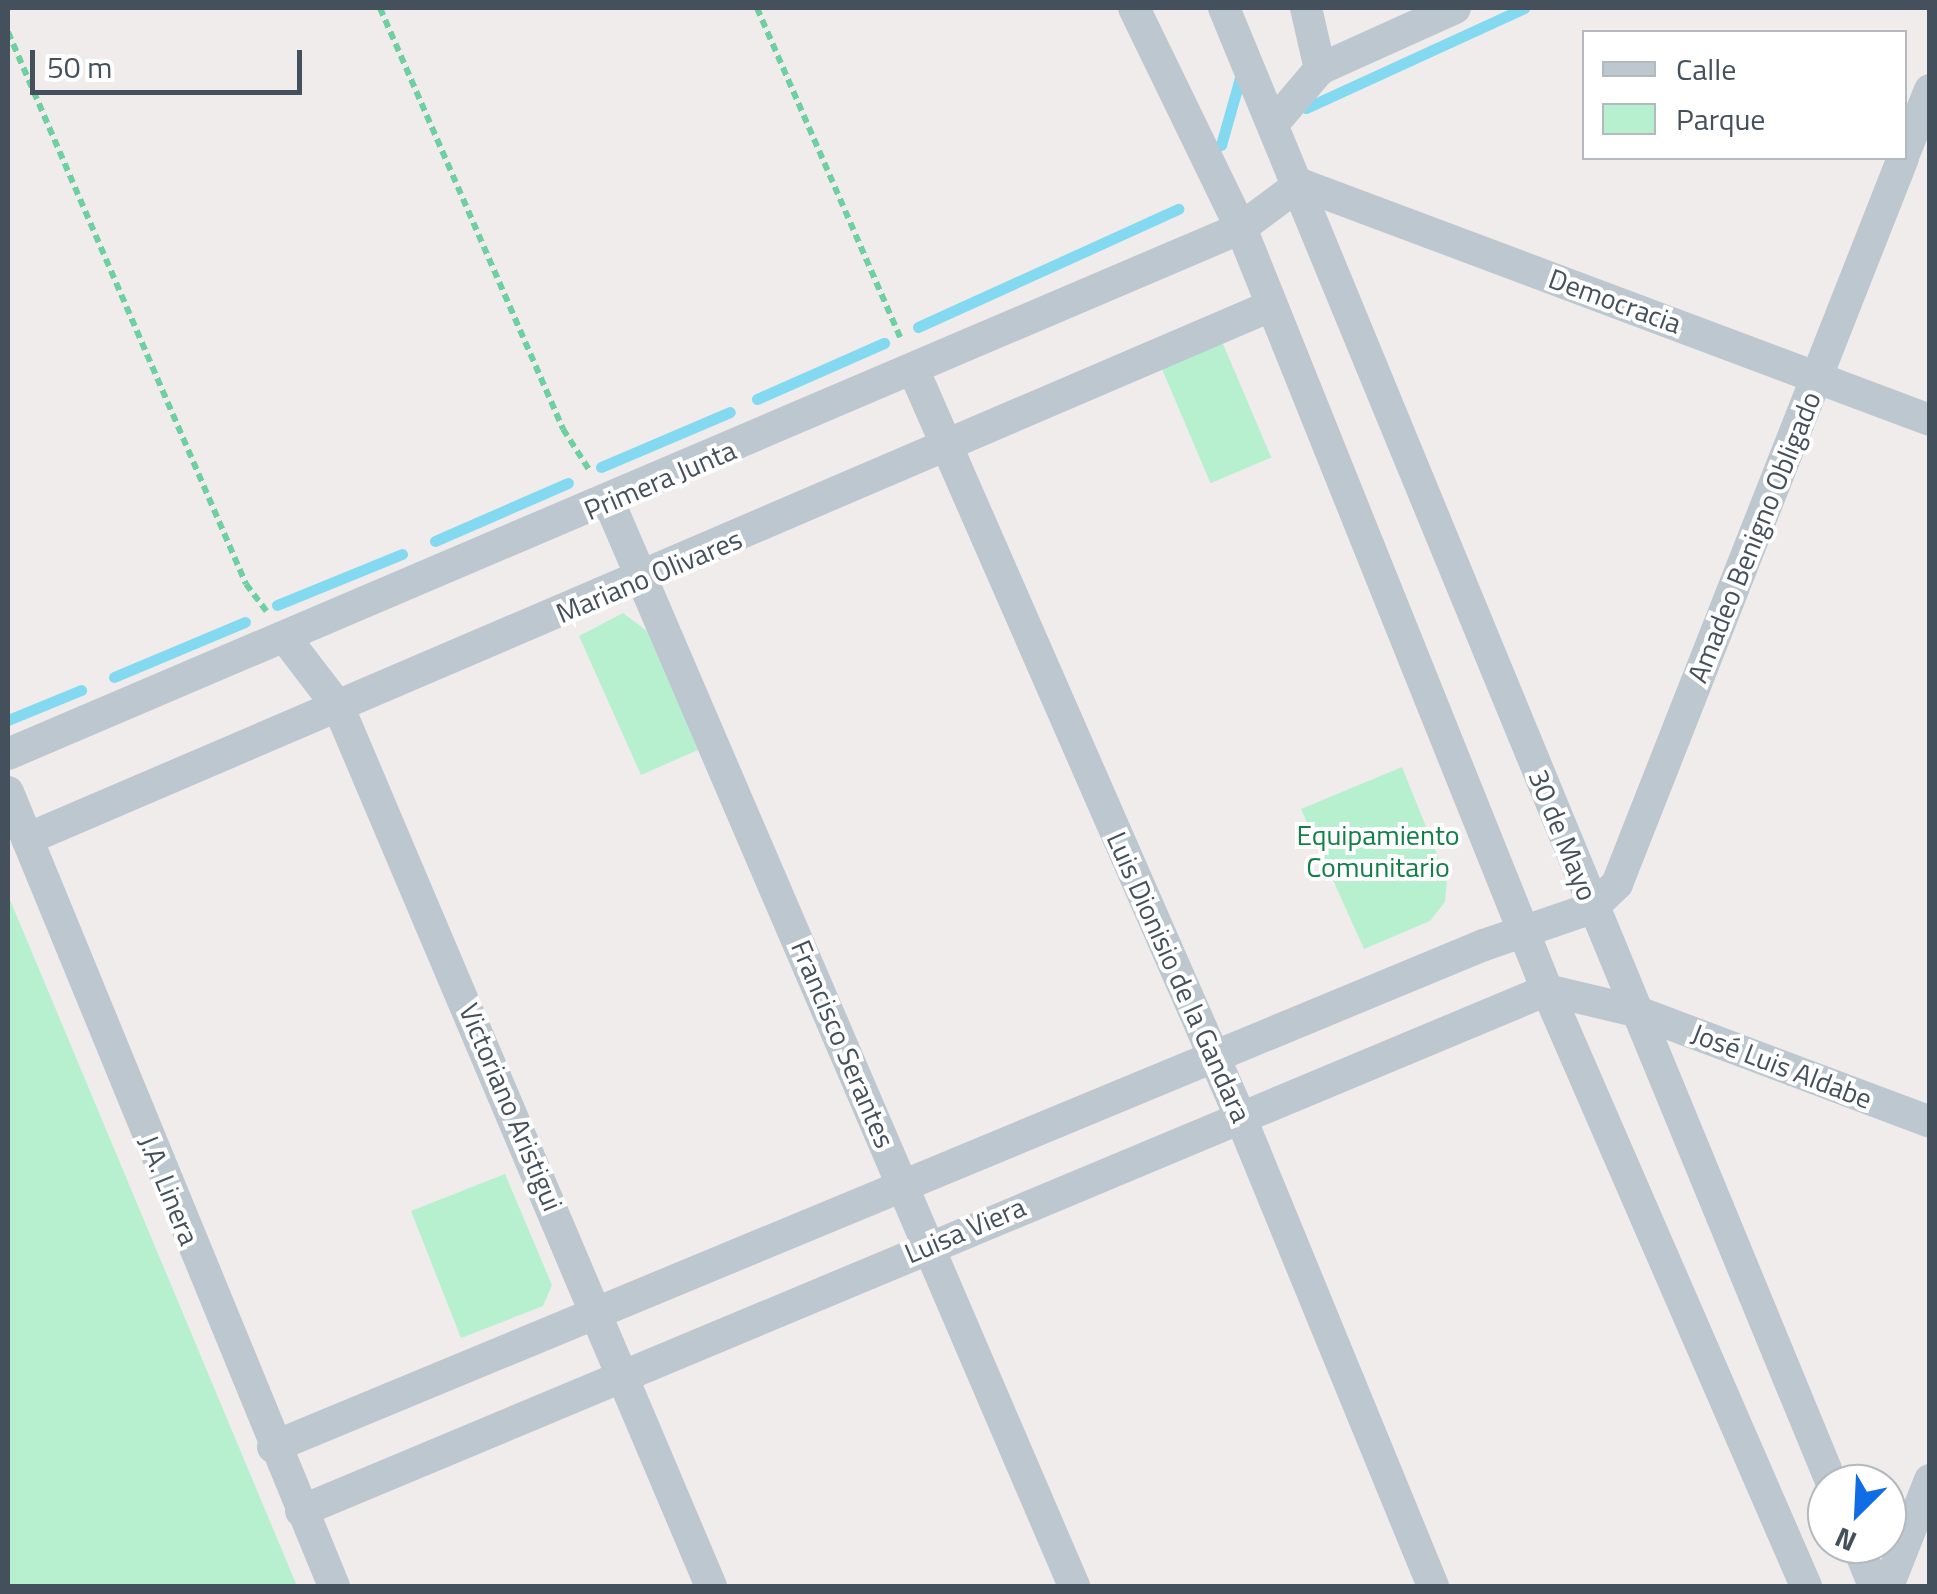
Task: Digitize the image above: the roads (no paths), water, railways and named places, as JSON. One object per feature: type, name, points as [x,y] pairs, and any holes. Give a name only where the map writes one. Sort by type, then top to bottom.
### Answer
[{"type":"street","points":[[1134,8],[1241,228],[1268,307],[1525,938],[1806,1586]]},
{"type":"street","name":"30 de Mayo","points":[[1224,8],[1300,184],[1592,908],[1824,1464]]},
{"type":"street","points":[[1306,8],[1320,69]]},
{"type":"street","points":[[1274,123],[1320,69],[1455,8]]},
{"type":"street","name":"Amadeo Benigno Obligado","points":[[1907,148],[1930,90]]},
{"type":"street","name":"Amadeo Benigno Obligado","points":[[1592,908],[1616,884],[1902,160]]},
{"type":"street","name":"Primera Junta","points":[[8,754],[287,640],[1241,228],[1300,184]]},
{"type":"street","name":"Democracia","points":[[1300,184],[1930,420]]},
{"type":"street","name":"Mariano Olivares","points":[[27,838],[645,578],[1268,307]]},
{"type":"street","name":"Luis Dionisio de la Gandara","points":[[914,371],[1240,1116],[1433,1586]]},
{"type":"street","name":"Francisco Serantes","points":[[609,502],[645,578],[926,1246],[1074,1586]]},
{"type":"street","name":"Victoriano Aristigui","points":[[287,640],[339,708],[600,1316],[711,1586]]},
{"type":"street","name":"J.A. Linera","points":[[8,792],[273,1447],[334,1586]]},
{"type":"street","points":[[273,1447],[904,1190],[1484,945],[1525,938],[1592,908]]},
{"type":"street","points":[[1547,990],[1635,1011]]},
{"type":"street","name":"Luisa Viera","points":[[301,1510],[1547,990]]},
{"type":"street","name":"José Luis Aldabe","points":[[1635,1011],[1930,1122]]},
{"type":"street","points":[[1888,1586],[1930,1480]]},
{"type":"waterway","points":[[1306,108],[1524,8]]},
{"type":"waterway","points":[[1221,145],[1240,78]]},
{"type":"waterway","points":[[918,327],[1178,209]]},
{"type":"waterway","points":[[757,399],[884,343]]},
{"type":"waterway","points":[[601,467],[730,412]]},
{"type":"waterway","points":[[435,541],[568,483]]},
{"type":"waterway","points":[[277,605],[402,554]]},
{"type":"waterway","points":[[114,677],[245,622]]},
{"type":"waterway","points":[[8,720],[81,690]]},
{"type":"park label","name":"Equipamiento Comunitario","points":[[1378,851]]}]
